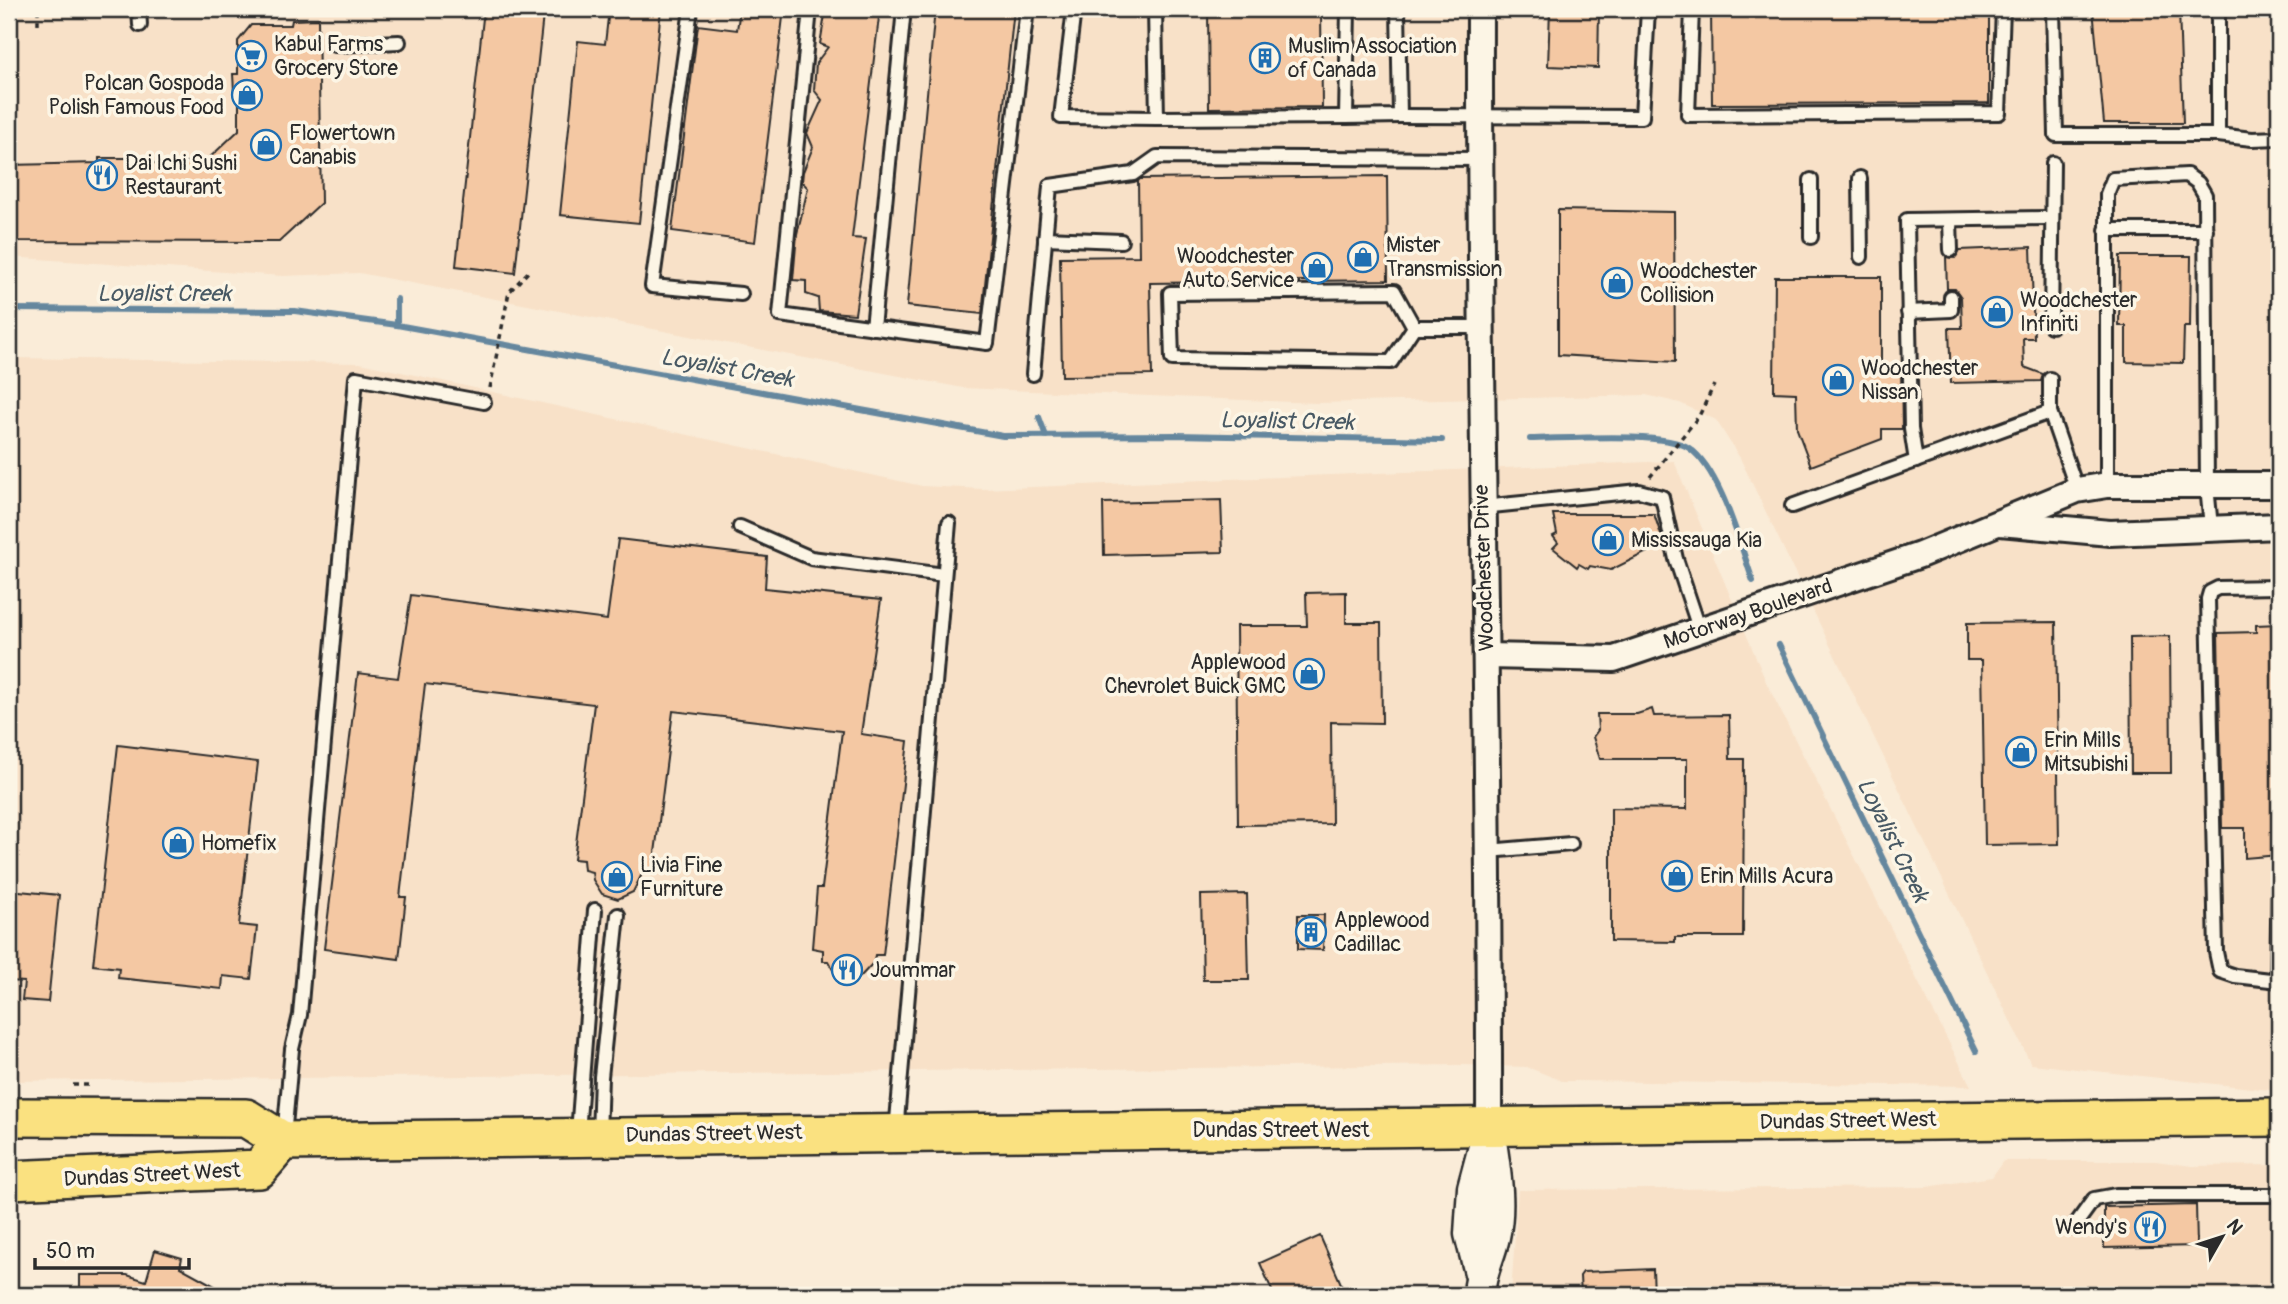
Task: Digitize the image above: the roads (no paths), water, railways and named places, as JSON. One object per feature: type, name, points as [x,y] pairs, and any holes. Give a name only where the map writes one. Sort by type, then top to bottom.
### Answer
[{"type":"main road","name":"Dundas Street West","points":[[9,1180],[259,1169],[283,1141],[588,1135],[1489,1128],[2279,1116]]},
{"type":"main road","points":[[9,1117],[246,1118],[283,1141]]},
{"type":"street","name":"Woodchester Drive","points":[[1479,1284],[1494,1237],[1497,1188],[1489,1128],[1480,9]]},
{"type":"street","name":"Motorway Boulevard","points":[[1487,656],[1614,659],[1700,632],[1920,555],[2077,490],[2107,485],[2279,485]]},
{"type":"street","name":"Motorway Boulevard","points":[[2000,523],[2110,533],[2279,526]]},
{"type":"lane","points":[[139,9],[140,25]]},
{"type":"lane","points":[[691,9],[652,286],[741,294]]},
{"type":"lane","points":[[810,9],[780,315],[987,343],[1027,9]]},
{"type":"lane","points":[[873,328],[904,9]]},
{"type":"lane","points":[[1074,9],[1061,117],[1157,118],[1643,117],[1648,9]]},
{"type":"lane","points":[[1155,9],[1157,118]]},
{"type":"lane","points":[[1346,117],[1348,9]]},
{"type":"lane","points":[[1398,9],[1400,116]]},
{"type":"lane","points":[[1692,9],[1688,115],[1999,113],[2003,9]]},
{"type":"lane","points":[[2053,9],[2056,135],[2218,135],[2252,139],[2279,138]]},
{"type":"lane","points":[[2218,9],[2218,135]]},
{"type":"lane","points":[[335,45],[398,42]]},
{"type":"lane","points":[[1033,374],[1050,186],[1133,174],[1157,157],[1379,161],[1481,159]]},
{"type":"lane","points":[[2051,326],[2050,218],[2053,163]]},
{"type":"lane","points":[[2107,485],[2107,194],[2113,179],[2187,175],[2198,183],[2205,195],[2207,486],[2211,527]]},
{"type":"lane","points":[[1860,178],[1861,257]]},
{"type":"lane","points":[[1811,180],[1811,237]]},
{"type":"lane","points":[[1916,461],[1911,429],[1907,220],[2050,218]]},
{"type":"lane","points":[[1950,220],[1951,250]]},
{"type":"lane","points":[[2106,230],[2206,230]]},
{"type":"lane","points":[[1045,238],[1121,241]]},
{"type":"lane","points":[[1394,291],[1413,327],[1391,362],[1172,359],[1170,293],[1394,291]]},
{"type":"lane","points":[[1908,312],[1951,310],[1951,297]]},
{"type":"lane","points":[[1413,327],[1482,327]]},
{"type":"lane","points":[[283,1141],[292,1049],[300,1015],[356,378],[484,402]]},
{"type":"lane","points":[[2050,379],[2050,412],[2077,490]]},
{"type":"lane","points":[[1792,506],[2050,412]]},
{"type":"lane","points":[[1482,507],[1639,491],[1662,497],[1676,559],[1700,632]]},
{"type":"lane","points":[[896,1132],[949,523]]},
{"type":"lane","points":[[740,527],[811,558],[944,575]]},
{"type":"lane","points":[[2279,587],[2218,587],[2210,592],[2207,599],[2216,951],[2220,971],[2235,976],[2278,981],[2279,864]]},
{"type":"lane","points":[[1488,851],[1570,844]]},
{"type":"lane","points":[[588,1135],[595,910]]},
{"type":"lane","points":[[588,1135],[601,1077],[618,915]]},
{"type":"lane","points":[[2073,1228],[2094,1199],[2116,1195],[2279,1195]]},
{"type":"waterway","points":[[397,299],[397,325]]},
{"type":"waterway","name":"Loyalist Creek","points":[[9,309],[295,311],[397,325],[1003,436],[1176,435],[1442,440]]},
{"type":"waterway","points":[[1039,417],[1046,436]]},
{"type":"waterway","name":"Loyalist Creek","points":[[1530,439],[1659,439],[1689,448],[1711,473],[1720,490],[1753,581]]},
{"type":"waterway","name":"Loyalist Creek","points":[[1779,645],[1976,1051]]},
{"type":"place","name":"Kabul Farms Grocery Store","points":[[251,56]]},
{"type":"place","name":"Muslim Association of Canada","points":[[1265,58]]},
{"type":"place","name":"Polcan Gospoda Polish Famous Food","points":[[247,95]]},
{"type":"place","name":"Flowertown Canabis","points":[[266,145]]},
{"type":"place","name":"Dai Ichi Sushi Restaurant","points":[[102,175]]},
{"type":"place","name":"Mister Transmission","points":[[1363,257]]},
{"type":"place","name":"Woodchester Auto Service","points":[[1317,268]]},
{"type":"place","name":"Woodchester Collision","points":[[1617,283]]},
{"type":"place","name":"Woodchester Infiniti","points":[[1997,312]]},
{"type":"place","name":"Woodchester Nissan","points":[[1838,380]]},
{"type":"place","name":"Mississauga Kia","points":[[1608,540]]},
{"type":"place","name":"Applewood Chevrolet Buick GMC","points":[[1309,674]]},
{"type":"place","name":"Erin Mills Mitsubishi","points":[[2021,752]]},
{"type":"place","name":"Homefix","points":[[178,843]]},
{"type":"place","name":"Erin Mills Acura","points":[[1677,876]]},
{"type":"place","name":"Livia Fine Furniture","points":[[617,877]]},
{"type":"place","name":"Applewood Cadillac","points":[[1311,932]]},
{"type":"place","name":"Joummar","points":[[847,970]]},
{"type":"place","name":"Wendy's","points":[[2150,1227]]}]
